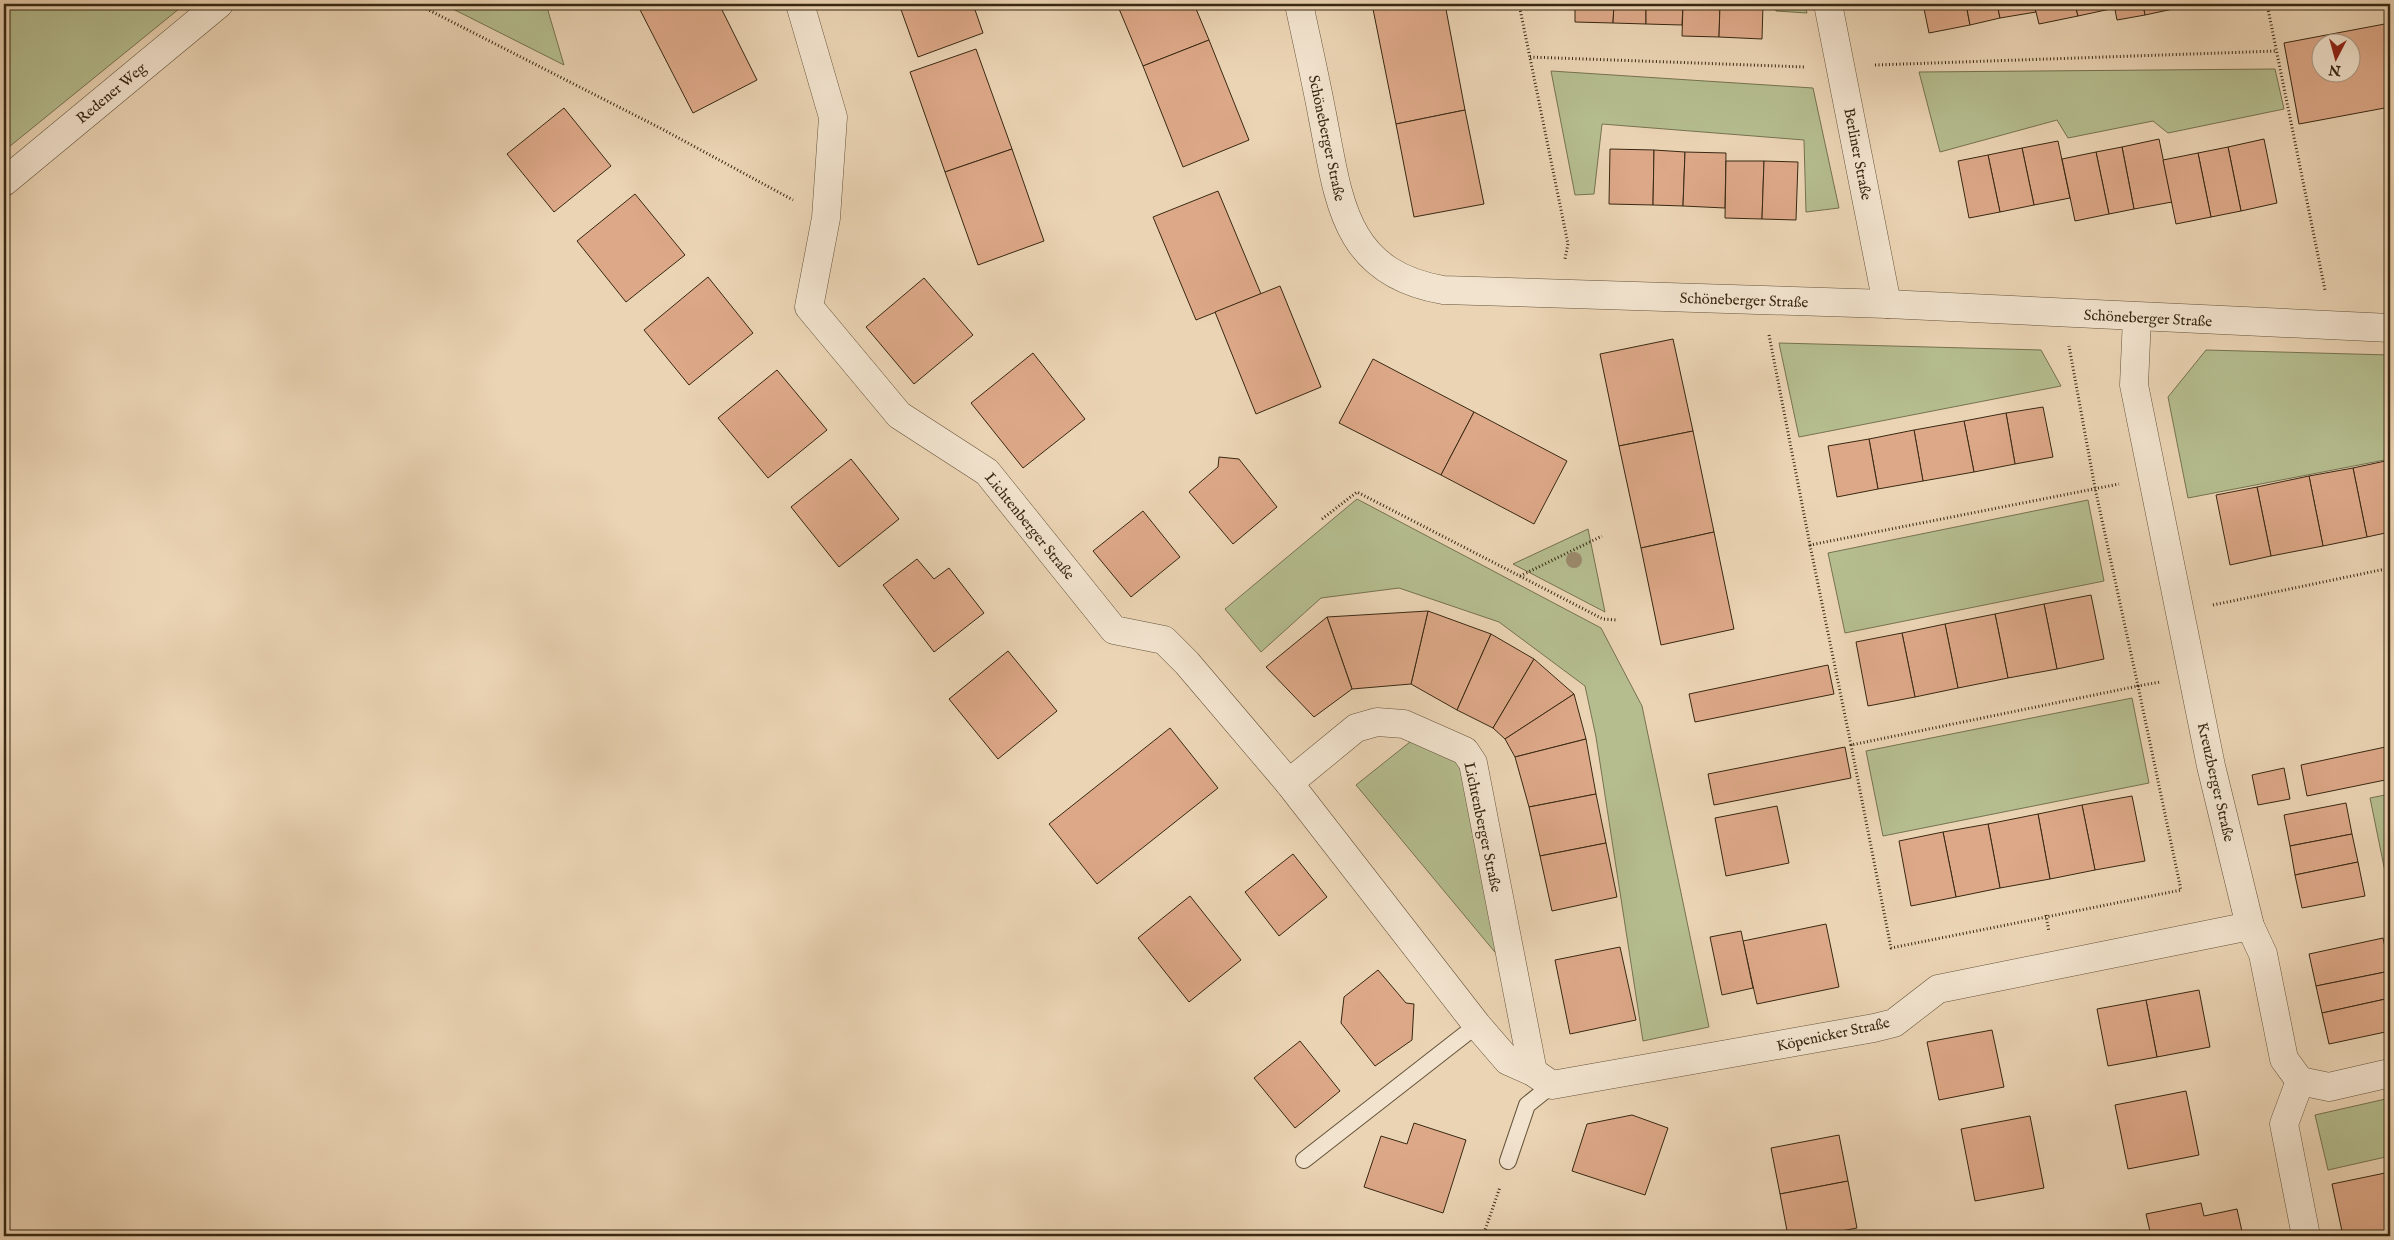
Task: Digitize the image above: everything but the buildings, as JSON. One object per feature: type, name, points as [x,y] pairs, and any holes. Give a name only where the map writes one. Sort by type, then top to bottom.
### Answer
[{"type":"street","name":"Redener Weg","points":[[4,182],[219,4]]},
{"type":"street","points":[[800,4],[833,117],[826,218]]},
{"type":"street","name":"Schöneberger Straße","points":[[1299,4],[1337,196],[1353,231],[1364,249],[1382,266],[1423,286],[1442,290],[1887,304],[2138,318],[2390,328]]},
{"type":"street","name":"Berliner Straße","points":[[1828,4],[1887,304]]},
{"type":"street","name":"Lichtenberger Straße","points":[[826,218],[809,307],[898,415],[987,472],[1114,630],[1164,640],[1289,783],[1508,1061],[1542,1079]]},
{"type":"street","name":"Kreuzberger Straße","points":[[2138,318],[2134,385],[2211,766],[2250,926],[2263,954],[2284,1059],[2300,1081]]},
{"type":"street","name":"Lichtenberger Straße","points":[[1289,783],[1356,728],[1377,722],[1404,724],[1465,751],[1473,763],[1542,1079]]},
{"type":"street","name":"Köpenicker Straße","points":[[1542,1079],[1874,1028],[1894,1022],[1938,988],[2250,926]]},
{"type":"street","points":[[2306,1236],[2284,1124],[2300,1081],[2329,1087],[2390,1073]]},
{"type":"lane","points":[[1304,1160],[1477,1024]]},
{"type":"lane","points":[[1508,1161],[1527,1105],[1542,1079]]},
{"type":"path","points":[[417,4],[662,129],[826,218]]},
{"type":"path","points":[[1519,4],[1568,244],[1560,294]]},
{"type":"path","points":[[2267,4],[2332,326]]},
{"type":"path","points":[[1530,57],[1841,68],[1897,63],[2277,51]]},
{"type":"path","points":[[1762,300],[1890,948],[2181,890],[2096,488],[2062,314]]},
{"type":"path","points":[[1810,545],[2152,478]]},
{"type":"path","points":[[1322,519],[1357,492],[1603,619],[1617,620]]},
{"type":"path","points":[[1519,576],[1602,536]]},
{"type":"path","points":[[2180,612],[2390,568]]},
{"type":"path","points":[[1851,745],[2193,676]]},
{"type":"path","points":[[1483,1236],[1508,1161]]},
{"type":"green space","points":[[4,4],[185,4],[4,151]]},
{"type":"green space","points":[[443,4],[546,4],[564,65]]},
{"type":"green space","points":[[1774,4],[1805,4],[1807,13],[1776,11]]},
{"type":"green space","points":[[2275,69],[2284,109],[2168,133],[2153,121],[2068,138],[2057,120],[1940,152],[1919,72]]},
{"type":"green space","points":[[1551,71],[1813,88],[1839,208],[1806,212],[1804,140],[1602,124],[1594,194],[1575,195]]},
{"type":"green space","points":[[1779,343],[2041,350],[2061,386],[1799,437]]},
{"type":"green space","points":[[2206,350],[2390,355],[2390,459],[2188,498],[2168,397]]},
{"type":"green space","points":[[1357,499],[1601,628],[1642,706],[1709,1027],[1643,1041],[1596,737],[1585,686],[1499,622],[1399,588],[1321,598],[1261,652],[1225,609]]},
{"type":"green space","points":[[2088,500],[2104,581],[1845,633],[1828,553]]},
{"type":"green space","points":[[1588,529],[1605,612],[1513,564]]},
{"type":"green space","points":[[2132,698],[2149,783],[1883,836],[1866,751]]},
{"type":"green space","points":[[1415,738],[1462,760],[1499,957],[1356,785]]},
{"type":"green space","points":[[2390,794],[2390,896],[2370,798]]},
{"type":"green space","points":[[2390,1098],[2390,1156],[2328,1170],[2315,1115]]}]
